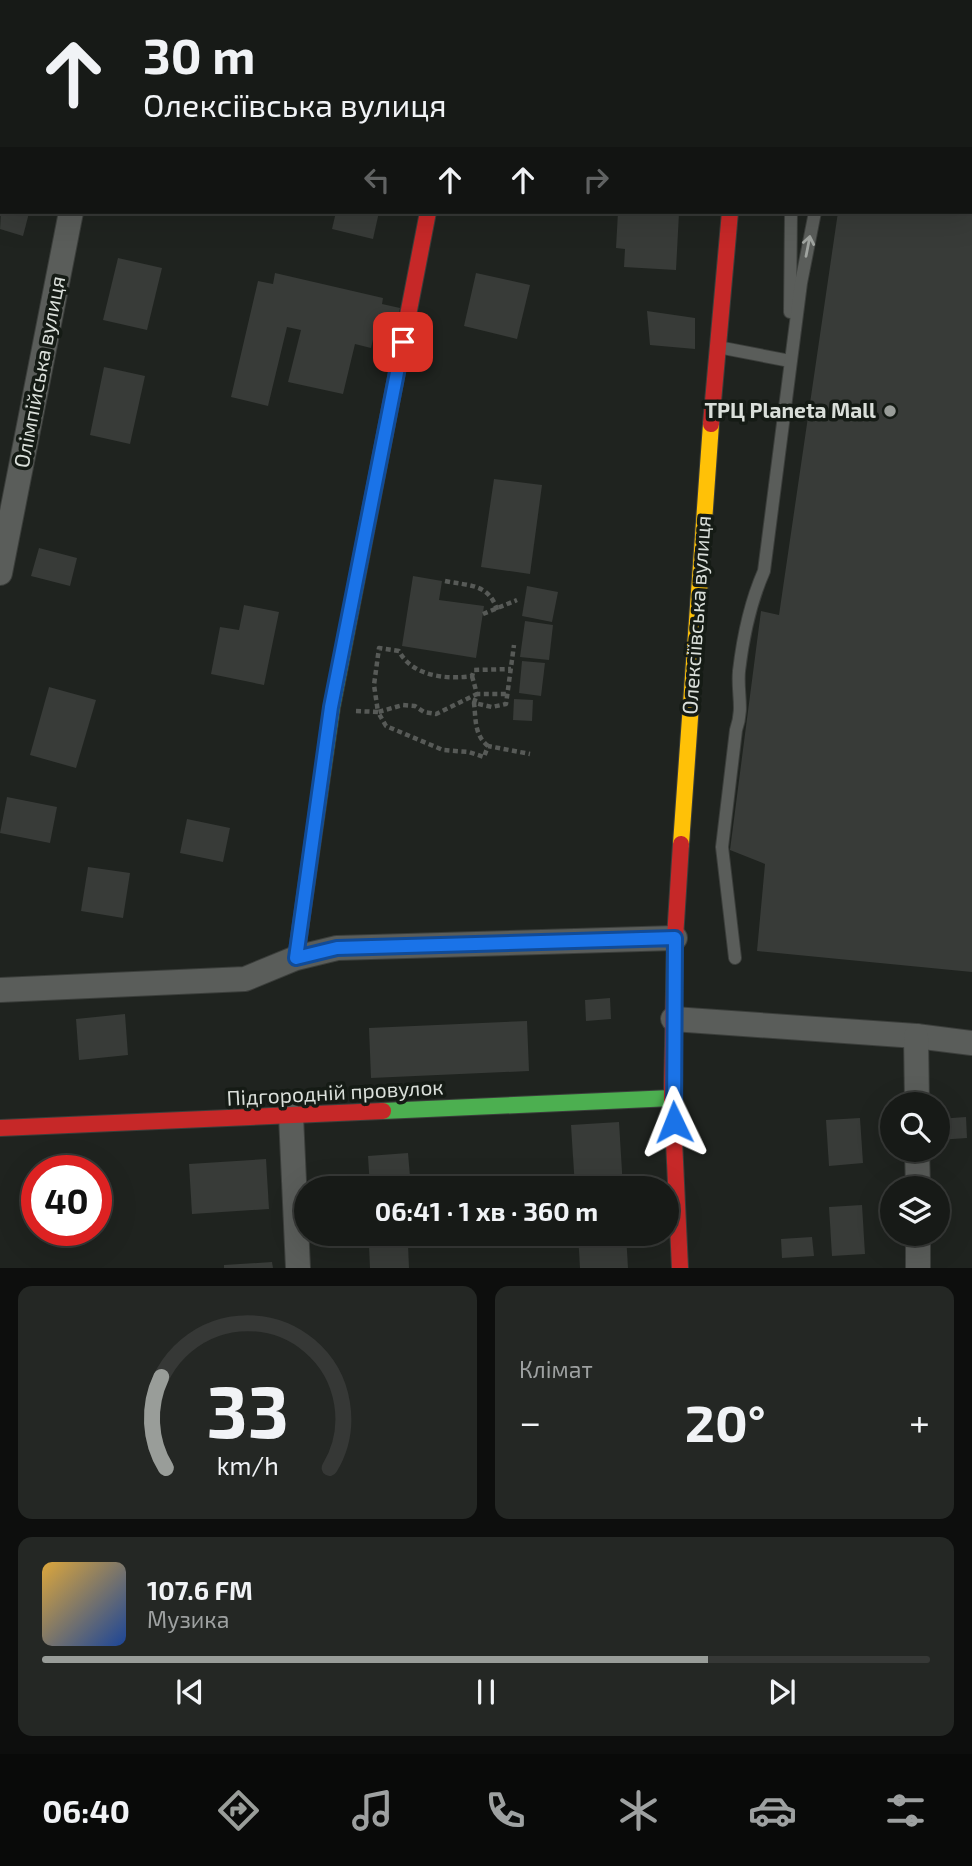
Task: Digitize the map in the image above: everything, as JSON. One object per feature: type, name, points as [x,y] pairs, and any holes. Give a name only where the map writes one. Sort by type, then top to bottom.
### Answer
[{"type":"street","name":"Олімпійська вулиця","points":[[0,573],[71,214]]},
{"type":"street","points":[[296,958],[331,707],[428,214]]},
{"type":"street","name":"Олексіївська вулиця","points":[[680,1268],[672,1098],[675,938],[705,492],[730,214]]},
{"type":"street","points":[[0,990],[245,979],[296,958],[337,948],[675,938]]},
{"type":"street","points":[[673,1020],[916,1036],[972,1043]]},
{"type":"street","points":[[916,1036],[917,1092]]},
{"type":"street","name":"Підгородній провулок","points":[[0,1128],[672,1098]]},
{"type":"street","points":[[291,1116],[299,1268]]},
{"type":"street","points":[[918,1246],[918,1268]]},
{"type":"lane","points":[[790,361],[791,214]]},
{"type":"lane","points":[[735,958],[722,847],[736,730],[741,715],[739,674],[753,598],[764,572],[801,283],[815,214]]},
{"type":"lane","points":[[718,347],[790,361]]},
{"type":"path","points":[[444,581],[483,589],[493,595],[497,610]]},
{"type":"path","points":[[483,614],[517,600]]},
{"type":"path","points":[[474,703],[492,707],[506,704],[514,645]]},
{"type":"path","points":[[472,676],[453,679],[436,676],[404,660],[399,651],[379,648],[374,685],[378,712],[386,726],[443,750],[469,752],[484,757],[488,746]]},
{"type":"path","points":[[511,669],[474,670],[472,676],[477,694],[474,703],[477,729],[481,741],[488,746],[530,754]]},
{"type":"path","points":[[331,707],[378,712],[402,705],[415,706],[424,712],[436,714],[477,694],[508,694]]},
{"type":"building","points":[[1,214],[29,214],[23,236],[0,229]]},
{"type":"building","points":[[336,214],[379,214],[373,239],[332,229]]},
{"type":"building","points":[[618,214],[679,214],[676,270],[624,267],[625,249],[616,248]]},
{"type":"building","name":"ТРЦ Planeta Mall","points":[[838,214],[972,214],[972,972],[757,951],[765,864],[730,850],[761,611],[779,615]]},
{"type":"building","points":[[118,258],[162,268],[147,330],[103,320]]},
{"type":"building","points":[[275,273],[383,298],[382,304],[400,308],[392,339],[374,335],[371,348],[355,344],[343,394],[288,382],[301,330],[287,327],[268,406],[231,397],[258,281],[273,284]]},
{"type":"building","points":[[476,273],[530,285],[517,339],[464,326]]},
{"type":"building","points":[[647,311],[695,318],[695,349],[650,345]]},
{"type":"building","points":[[104,367],[145,376],[130,444],[90,435]]},
{"type":"building","points":[[494,479],[542,485],[530,574],[481,567]]},
{"type":"building","points":[[39,548],[77,558],[70,586],[31,576]]},
{"type":"building","points":[[413,576],[442,581],[439,600],[484,606],[476,658],[402,646]]},
{"type":"building","points":[[527,586],[558,592],[552,622],[522,616]]},
{"type":"building","points":[[244,605],[279,612],[264,685],[211,674],[220,627],[239,630]]},
{"type":"building","points":[[525,621],[553,625],[549,660],[520,657]]},
{"type":"building","points":[[522,661],[545,663],[541,696],[519,693]]},
{"type":"building","points":[[49,687],[96,700],[76,768],[30,755]]},
{"type":"building","points":[[514,699],[533,700],[532,721],[513,720]]},
{"type":"building","points":[[7,797],[57,807],[50,843],[0,833]]},
{"type":"building","points":[[187,819],[230,828],[223,862],[180,853]]},
{"type":"building","points":[[88,867],[130,873],[123,918],[81,911]]},
{"type":"building","points":[[610,998],[611,1019],[586,1021],[585,1000]]},
{"type":"building","points":[[125,1014],[128,1055],[79,1060],[76,1019]]},
{"type":"building","points":[[527,1021],[529,1071],[371,1078],[369,1028]]},
{"type":"building","points":[[966,1117],[967,1138],[950,1139],[950,1118]]},
{"type":"building","points":[[860,1118],[863,1163],[829,1166],[826,1120]]},
{"type":"building","points":[[619,1122],[622,1176],[574,1176],[571,1125]]},
{"type":"building","points":[[408,1153],[410,1176],[369,1176],[368,1156]]},
{"type":"building","points":[[266,1159],[269,1209],[192,1214],[189,1164]]},
{"type":"building","points":[[862,1205],[865,1254],[832,1256],[829,1207]]},
{"type":"building","points":[[812,1237],[814,1256],[782,1258],[781,1239]]},
{"type":"building","points":[[408,1246],[409,1268],[370,1268],[369,1247]]},
{"type":"building","points":[[579,1246],[627,1246],[628,1268],[580,1268]]},
{"type":"building","points":[[272,1262],[273,1268],[224,1268],[224,1265]]},
{"type":"traffic: fast","points":[[296,958],[332,707],[385,434]]},
{"type":"traffic: fast","points":[[383,1111],[672,1098]]},
{"type":"traffic: slow","points":[[681,844],[711,424]]},
{"type":"traffic: jam","points":[[385,434],[428,214]]},
{"type":"traffic: jam","points":[[711,424],[730,214]]},
{"type":"traffic: jam","points":[[680,1268],[672,1098],[675,938],[681,844]]},
{"type":"traffic: jam","points":[[0,1128],[383,1111]]},
{"type":"place","name":"ТРЦ Planeta Mall","points":[[890,411]]},
{"type":"route","points":[[403,342],[331,707],[296,958],[337,948],[675,938],[672,1098],[674,1122]]}]
